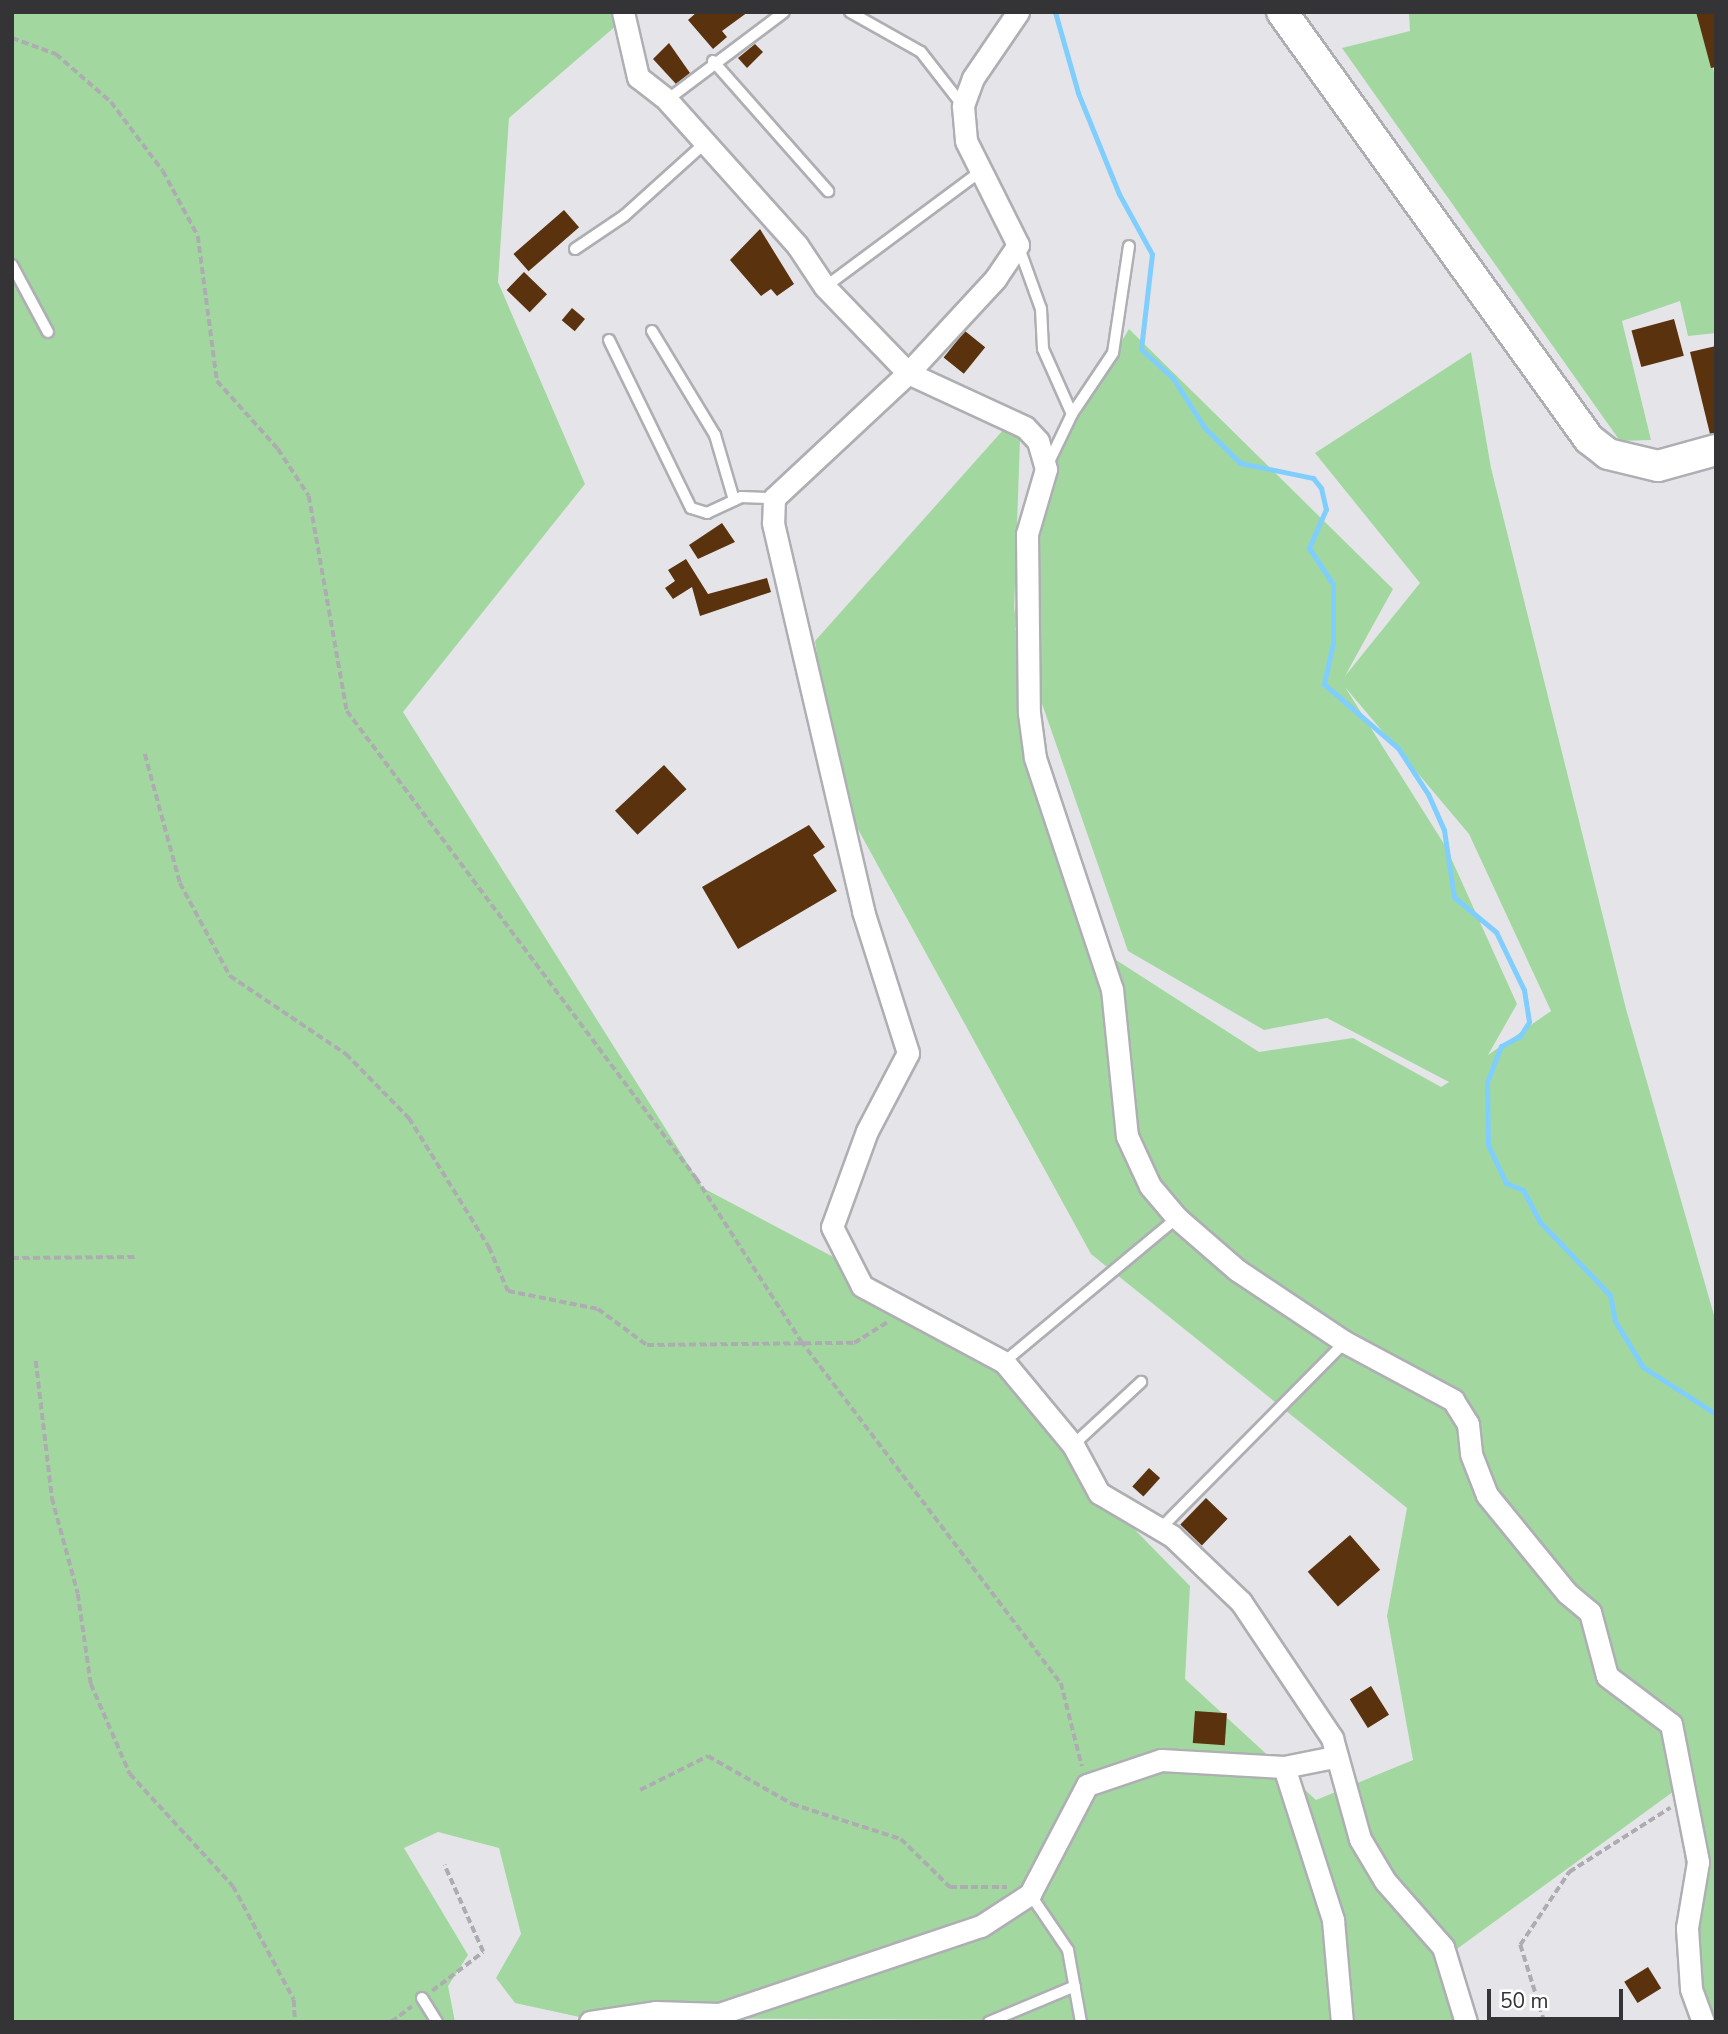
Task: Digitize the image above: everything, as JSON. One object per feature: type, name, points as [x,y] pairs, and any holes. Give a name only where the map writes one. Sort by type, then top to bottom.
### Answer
[{"type":"street","points":[[623,12],[638,77],[667,100],[797,245],[825,287],[908,373],[1025,427],[1038,441],[1046,469],[1027,534],[1035,758],[1111,989],[1127,1136],[1150,1186],[1177,1218],[1237,1270],[1345,1342],[1453,1399],[1468,1424],[1471,1454],[1487,1495],[1567,1593],[1590,1612],[1606,1676],[1671,1724],[1698,1862],[1687,1928],[1691,1989],[1703,2022]]},
{"type":"street","points":[[1282,12],[1589,439],[1608,454],[1658,466],[1716,450]]},
{"type":"street","points":[[1010,15],[963,106],[966,141],[1018,245],[996,278],[908,373],[774,498],[773,523],[863,911],[908,1053],[866,1131],[832,1227],[862,1286],[1004,1362],[1073,1446],[1099,1493],[1160,1529],[1241,1602],[1319,1714],[1360,1839],[1385,1881],[1443,1947],[1466,2022]]},
{"type":"street","points":[[590,2022],[655,2012],[719,2014],[981,1926],[1030,1894],[1087,1785],[1161,1760],[1284,1767],[1334,1757]]},
{"type":"street","points":[[1284,1767],[1333,1920],[1342,2022]]},
{"type":"lane","points":[[667,100],[713,61],[785,12]]},
{"type":"lane","points":[[850,12],[921,52],[963,106]]},
{"type":"lane","points":[[713,61],[828,191]]},
{"type":"lane","points":[[575,249],[624,216],[705,143]]},
{"type":"lane","points":[[825,287],[981,171]]},
{"type":"lane","points":[[1018,245],[1041,309],[1043,349],[1072,414]]},
{"type":"lane","points":[[1046,469],[1072,414],[1114,354],[1129,246]]},
{"type":"lane","points":[[12,265],[48,332]]},
{"type":"lane","points":[[652,331],[715,435],[734,500]]},
{"type":"lane","points":[[609,340],[679,495],[707,513],[734,500],[774,498]]},
{"type":"lane","points":[[1004,1362],[1177,1218]]},
{"type":"lane","points":[[1160,1529],[1345,1342]]},
{"type":"lane","points":[[1073,1446],[1141,1382]]},
{"type":"lane","points":[[1030,1894],[1068,1950],[1082,2022]]},
{"type":"lane","points":[[989,2022],[1075,1986]]},
{"type":"lane","points":[[422,1998],[437,2022]]},
{"type":"path","points":[[12,38],[56,54],[111,102],[163,171],[198,236],[217,381],[278,449],[309,496],[347,711],[696,1178],[801,1341],[1061,1683],[1087,1785]]},
{"type":"path","points":[[145,754],[180,883],[230,976],[346,1054],[409,1118],[489,1247],[508,1292],[598,1309],[648,1345],[801,1341],[853,1343],[905,1311]]},
{"type":"path","points":[[12,1258],[136,1257]]},
{"type":"path","points":[[36,1361],[52,1498],[78,1594],[91,1684],[130,1774],[233,1886],[294,2000],[295,2022]]},
{"type":"path","points":[[639,1790],[708,1756],[792,1804],[901,1839],[950,1887],[993,1883],[1030,1894]]},
{"type":"path","points":[[1544,2022],[1520,1945],[1569,1872],[1684,1801]]},
{"type":"path","points":[[391,2022],[483,1952],[444,1865]]},
{"type":"green space","points":[[12,12],[632,12],[509,118],[498,282],[585,484],[403,712],[703,1188],[981,1335],[1073,1445],[1099,1493],[1190,1586],[1185,1679],[1316,1800],[1413,1760],[1387,1616],[1407,1508],[1091,1254],[837,791],[815,641],[1021,410],[1014,613],[1051,459],[1129,329],[1393,589],[1345,676],[1420,583],[1315,453],[1471,352],[1491,468],[1626,1009],[1716,1322],[1716,2022],[1703,2022],[1691,1989],[1681,1786],[1439,1962],[1458,2022],[584,2018],[515,2003],[496,1978],[521,1934],[499,1848],[438,1832],[404,1848],[468,1955],[448,1986],[455,2022],[12,2022]],"holes":[[[1015,626],[1128,951],[1264,1030],[1327,1018],[1449,1082],[1441,1087],[1353,1038],[1259,1052],[1099,949],[1057,828]],[[1345,687],[1469,834],[1551,1011],[1488,1055],[1517,1004],[1446,847]]]},
{"type":"green space","points":[[1409,12],[1703,12],[1716,84],[1716,333],[1688,336],[1680,301],[1622,321],[1651,440],[1620,441],[1342,48],[1410,31]]},
{"type":"building","points":[[697,12],[748,12],[722,31],[727,37],[713,49],[688,20]]},
{"type":"building","points":[[1696,12],[1716,12],[1716,67],[1711,68]]},
{"type":"building","points":[[669,43],[690,73],[676,84],[653,59]]},
{"type":"building","points":[[755,44],[763,52],[747,68],[738,58]]},
{"type":"building","points":[[564,210],[579,227],[529,271],[513,254]]},
{"type":"building","points":[[760,229],[794,284],[777,296],[771,289],[761,296],[730,260]]},
{"type":"building","points":[[524,272],[547,294],[530,312],[507,290]]},
{"type":"building","points":[[572,308],[585,319],[575,331],[562,320]]},
{"type":"building","points":[[1674,319],[1684,356],[1641,367],[1631,330]]},
{"type":"building","points":[[965,331],[985,347],[964,374],[944,357]]},
{"type":"building","points":[[1716,346],[1716,433],[1710,434],[1690,352]]},
{"type":"building","points":[[722,523],[735,542],[698,559],[689,545]]},
{"type":"building","points":[[686,559],[708,594],[767,578],[771,592],[700,616],[692,587],[673,599],[665,588],[675,581],[668,570]]},
{"type":"building","points":[[664,765],[687,789],[638,835],[615,811]]},
{"type":"building","points":[[809,825],[825,847],[813,855],[837,891],[738,949],[702,887]]},
{"type":"building","points":[[1149,1468],[1160,1478],[1143,1497],[1132,1487]]},
{"type":"building","points":[[1206,1498],[1228,1519],[1202,1545],[1180,1525]]},
{"type":"building","points":[[1350,1535],[1380,1570],[1338,1606],[1308,1572]]},
{"type":"building","points":[[1371,1686],[1389,1715],[1368,1728],[1350,1699]]},
{"type":"building","points":[[1195,1711],[1227,1713],[1225,1745],[1193,1743]]},
{"type":"building","points":[[1648,1967],[1661,1988],[1638,2003],[1624,1982]]},
{"type":"waterway","points":[[1055,12],[1078,93],[1119,194],[1152,254],[1141,349],[1173,378],[1204,427],[1240,463],[1313,478],[1321,488],[1326,509],[1309,548],[1333,584],[1333,643],[1324,684],[1398,748],[1428,794],[1444,830],[1454,897],[1496,932],[1524,990],[1529,1022],[1520,1036],[1501,1046],[1487,1082],[1488,1145],[1506,1183],[1523,1190],[1540,1222],[1610,1295],[1615,1321],[1643,1367],[1716,1414]]}]
